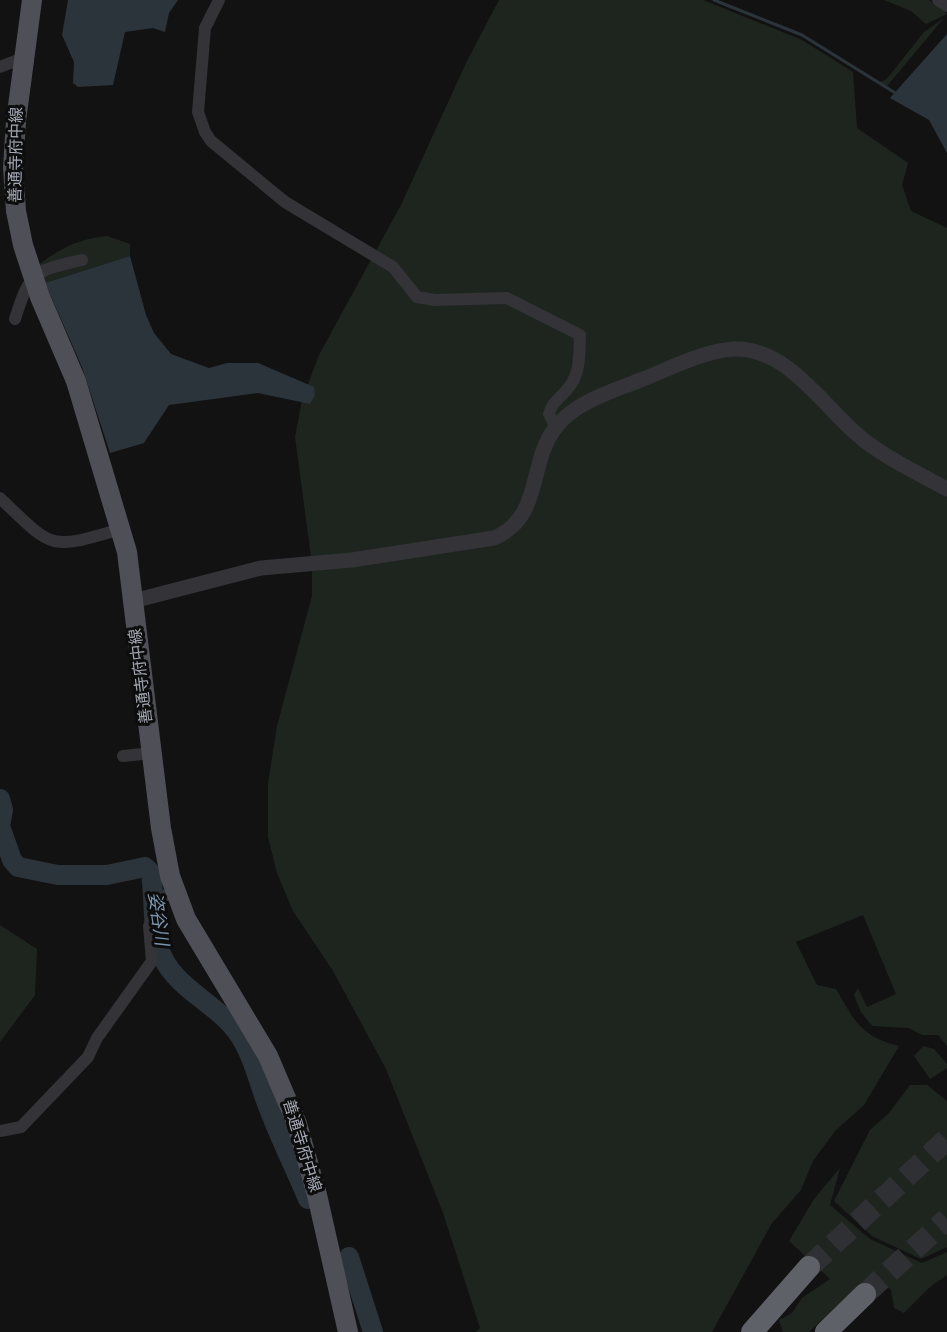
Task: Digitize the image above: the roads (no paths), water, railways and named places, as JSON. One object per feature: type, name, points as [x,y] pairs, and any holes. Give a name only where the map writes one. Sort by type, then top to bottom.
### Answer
[{"type":"highway","points":[[752,1332],[809,1267]]},
{"type":"highway","points":[[826,1332],[865,1294]]},
{"type":"main road","name":"善通寺府中線","points":[[32,0],[22,58],[15,138],[14,192],[19,228],[33,276],[76,381],[121,529],[133,601],[162,836],[173,890],[197,942],[257,1037],[285,1094],[308,1161],[348,1332]]},
{"type":"street","points":[[219,0],[205,28],[198,112],[211,141],[285,202],[393,267],[417,297],[435,300],[507,298],[580,335],[579,367],[575,380],[550,408],[549,414],[556,427]]},
{"type":"street","points":[[938,0],[947,6]]},
{"type":"street","points":[[0,67],[22,58]]},
{"type":"street","points":[[15,319],[33,276],[50,267],[82,260]]},
{"type":"street","points":[[133,601],[261,568],[352,561],[494,538],[511,529],[522,516],[542,456],[556,427],[578,408],[696,358],[733,349],[746,350],[782,364],[864,440],[890,459],[947,489]]},
{"type":"street","points":[[0,498],[40,537],[51,541],[70,543],[121,529]]},
{"type":"street","points":[[123,756],[152,753]]},
{"type":"street","points":[[0,1131],[21,1127],[88,1057],[97,1038],[152,961],[149,927],[160,900],[173,890]]},
{"type":"waterway","points":[[714,0],[802,35],[897,94]]},
{"type":"waterway","name":"姿谷川","points":[[0,799],[3,810],[0,826],[12,860],[18,867],[58,875],[107,875],[145,867],[151,873],[155,927],[163,958],[181,981],[226,1019],[244,1043],[308,1199]]},
{"type":"waterway","name":"姿谷川","points":[[349,1257],[373,1332]]},
{"type":"tunnel","points":[[809,1267],[947,1139]]},
{"type":"tunnel","points":[[865,1294],[947,1219]]}]
